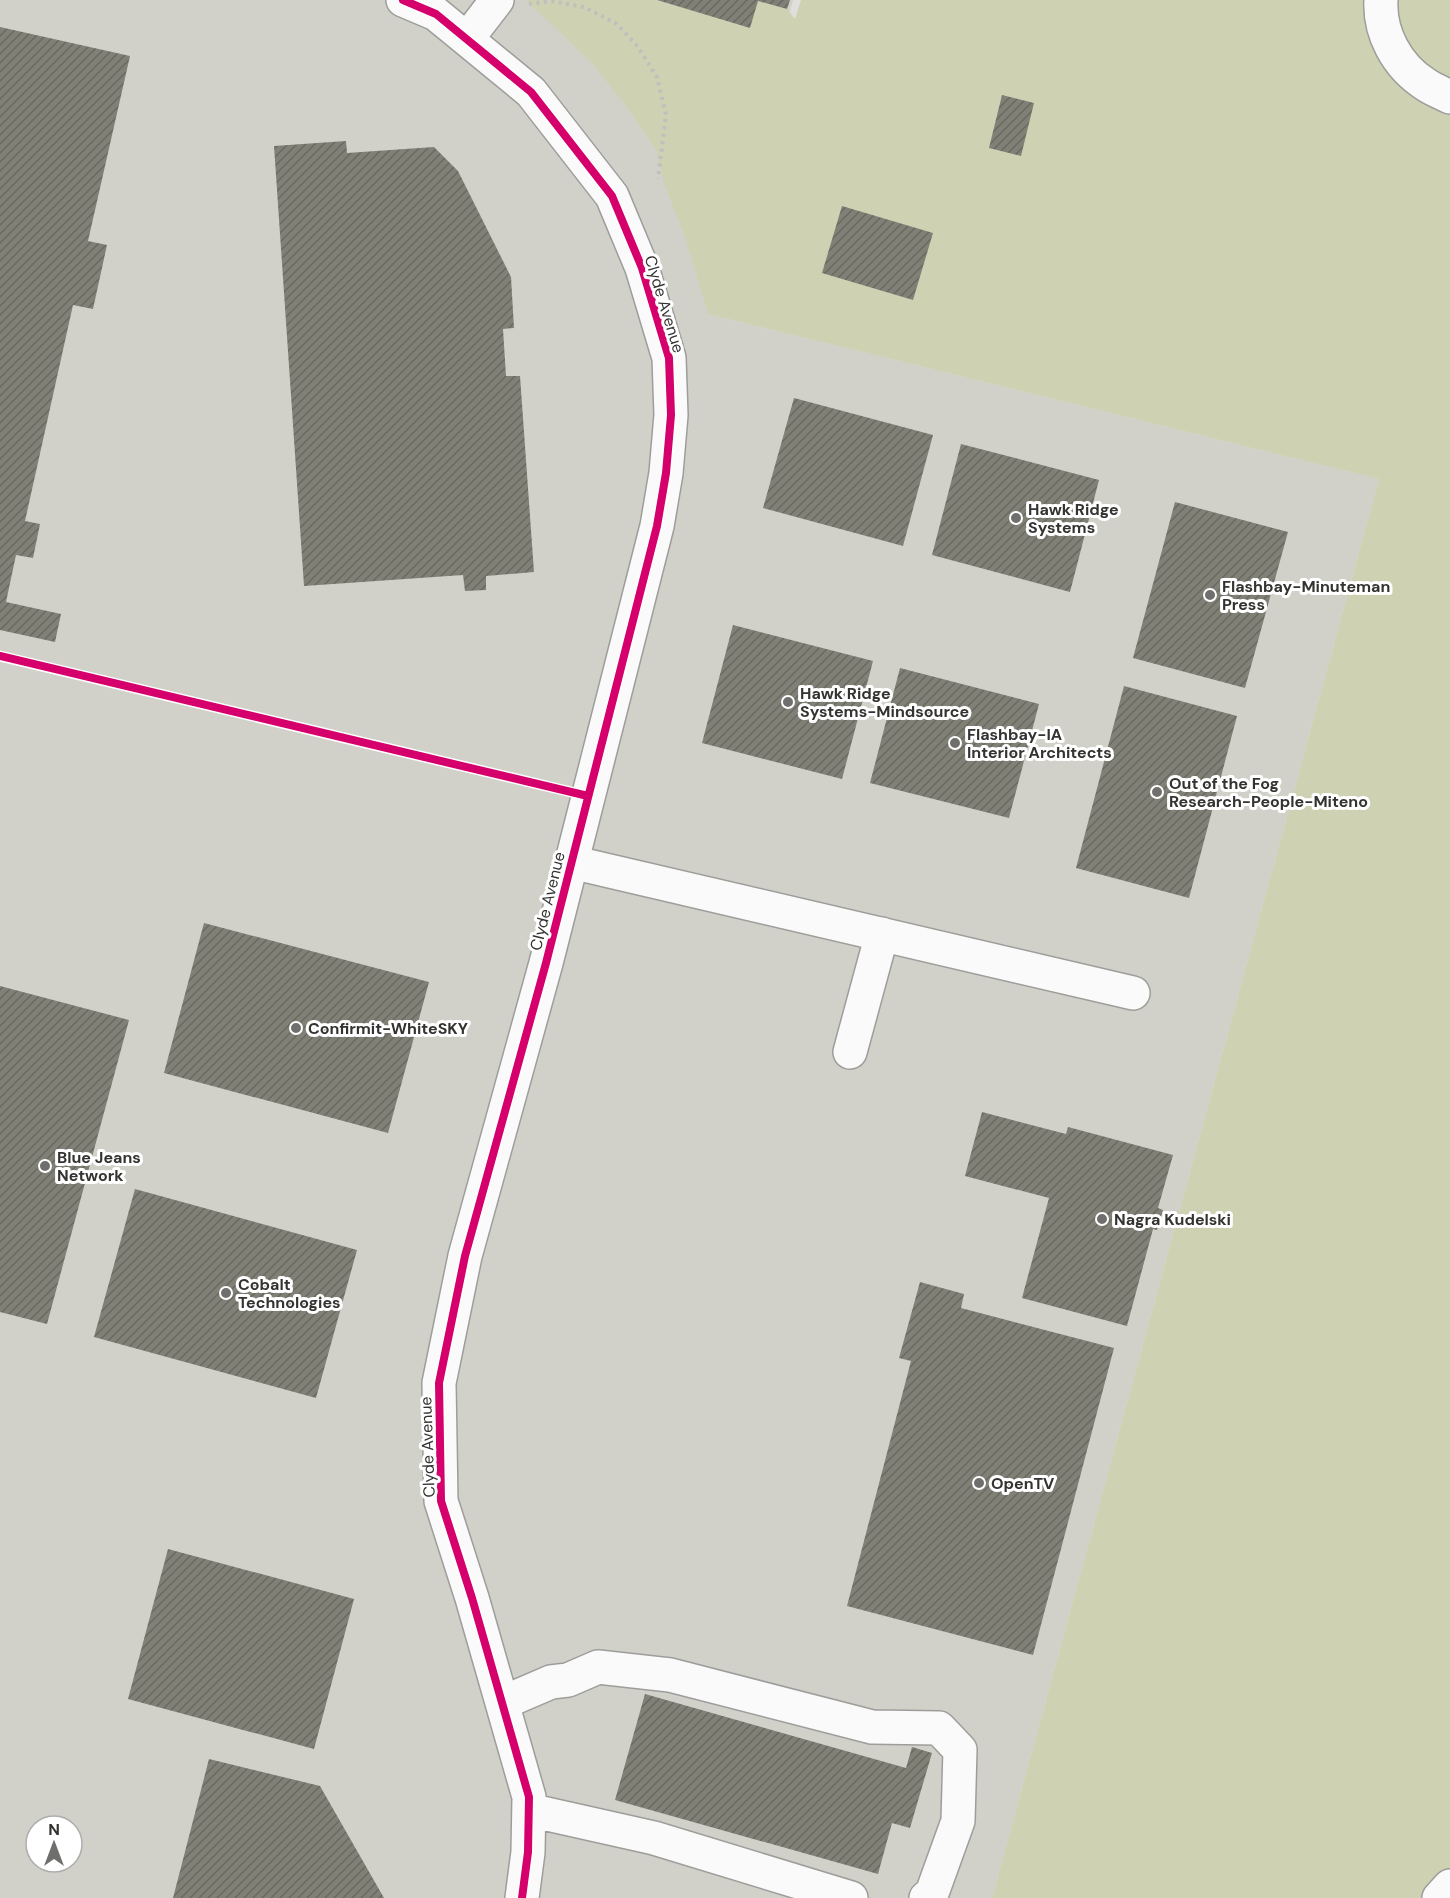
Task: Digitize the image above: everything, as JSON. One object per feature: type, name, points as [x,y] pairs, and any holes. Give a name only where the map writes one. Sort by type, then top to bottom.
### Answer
[{"type":"street","name":"Clyde Avenue","points":[[403,0],[436,14],[531,92],[612,196],[642,268],[669,358],[671,415],[666,472],[657,526],[546,963],[465,1256],[439,1383],[441,1501],[472,1598],[529,1797],[528,1852],[522,1898]]},
{"type":"street","points":[[1381,0],[1380,14],[1387,38],[1400,61],[1424,84],[1450,97]]},
{"type":"street","points":[[467,39],[510,2]]},
{"type":"street","points":[[571,862],[1133,993]]},
{"type":"street","points":[[850,1052],[882,934]]},
{"type":"street","points":[[502,1703],[551,1682],[568,1680],[598,1667],[670,1675],[873,1727],[939,1728],[960,1750],[958,1821],[932,1893],[926,1898]]},
{"type":"street","points":[[529,1810],[654,1838],[851,1898]]},
{"type":"street","points":[[1439,1898],[1450,1886]]},
{"type":"path","points":[[510,2],[551,1],[584,7],[617,24],[638,47],[657,77],[666,115],[658,179]]},
{"type":"shaded area","points":[[0,0],[793,0],[708,314],[1379,479],[992,1898],[0,1898]]},
{"type":"green space","points":[[526,0],[655,0],[750,27],[758,1],[787,9],[795,19],[801,0],[1450,0],[1450,1898],[992,1898],[1379,479],[708,314],[685,237],[664,183],[656,150],[629,110],[591,62]]},
{"type":"building","points":[[657,0],[790,0],[787,9],[758,1],[750,28]]},
{"type":"building","points":[[0,27],[130,56],[88,241],[107,245],[93,309],[73,305],[25,521],[40,524],[33,558],[16,555],[6,602],[61,614],[55,642],[0,630]]},
{"type":"building","points":[[1002,95],[1034,103],[1021,156],[989,148]]},
{"type":"building","points":[[346,141],[347,153],[434,147],[458,171],[511,277],[514,328],[503,329],[506,376],[520,376],[534,572],[486,576],[486,590],[465,591],[463,575],[304,586],[274,146]]},
{"type":"building","points":[[842,206],[933,233],[913,300],[822,273]]},
{"type":"building","points":[[794,398],[933,435],[903,546],[763,508]]},
{"type":"building","name":"Hawk Ridge Systems","points":[[961,444],[1099,480],[1070,592],[932,555]]},
{"type":"building","name":"Flashbay-Minuteman Press","points":[[1175,502],[1288,532],[1245,688],[1133,658]]},
{"type":"building","name":"Hawk Ridge Systems-Mindsource","points":[[733,625],[873,661],[842,779],[702,743]]},
{"type":"building","name":"Flashbay-IA Interior Architects","points":[[900,668],[1039,704],[1009,818],[870,783]]},
{"type":"building","name":"Out of the Fog Research-People-Miteno","points":[[1124,686],[1237,716],[1189,898],[1076,868]]},
{"type":"building","name":"Confirmit-WhiteSKY","points":[[204,923],[429,982],[388,1133],[164,1073]]},
{"type":"building","name":"Blue Jeans Network","points":[[0,986],[129,1020],[47,1324],[0,1312]]},
{"type":"building","name":"Nagra Kudelski","points":[[982,1112],[1066,1134],[1068,1127],[1173,1155],[1158,1208],[1163,1210],[1157,1230],[1153,1229],[1127,1326],[1022,1298],[1049,1198],[965,1176]]},
{"type":"building","name":"Cobalt Technologies","points":[[135,1189],[357,1250],[316,1398],[94,1337]]},
{"type":"building","name":"OpenTV","points":[[920,1282],[964,1294],[961,1308],[1114,1348],[1033,1655],[847,1606],[911,1361],[899,1358]]},
{"type":"building","points":[[168,1549],[354,1599],[314,1749],[128,1699]]},
{"type":"building","points":[[645,1694],[906,1768],[912,1747],[932,1753],[910,1828],[892,1823],[878,1874],[615,1800]]},
{"type":"building","points":[[209,1759],[320,1786],[384,1898],[173,1898]]},
{"type":"cycle path","points":[[403,0],[436,14],[531,92],[612,196],[642,268],[669,358],[671,415],[666,473],[657,526],[546,963],[465,1256],[439,1383],[441,1501],[472,1598],[529,1797],[528,1852],[522,1898]]},
{"type":"cycle path","points":[[0,656],[588,796]]},
{"type":"place","name":"Hawk Ridge Systems","points":[[1016,518]]},
{"type":"place","name":"Flashbay-Minuteman Press","points":[[1210,595]]},
{"type":"place","name":"Hawk Ridge Systems-Mindsource","points":[[788,702]]},
{"type":"place","name":"Flashbay-IA Interior Architects","points":[[955,743]]},
{"type":"place","name":"Out of the Fog Research-People-Miteno","points":[[1157,792]]},
{"type":"place","name":"Confirmit-WhiteSKY","points":[[296,1028]]},
{"type":"place","name":"Blue Jeans Network","points":[[45,1166]]},
{"type":"place","name":"Nagra Kudelski","points":[[1102,1219]]},
{"type":"place","name":"Cobalt Technologies","points":[[226,1293]]},
{"type":"place","name":"OpenTV","points":[[979,1483]]}]
